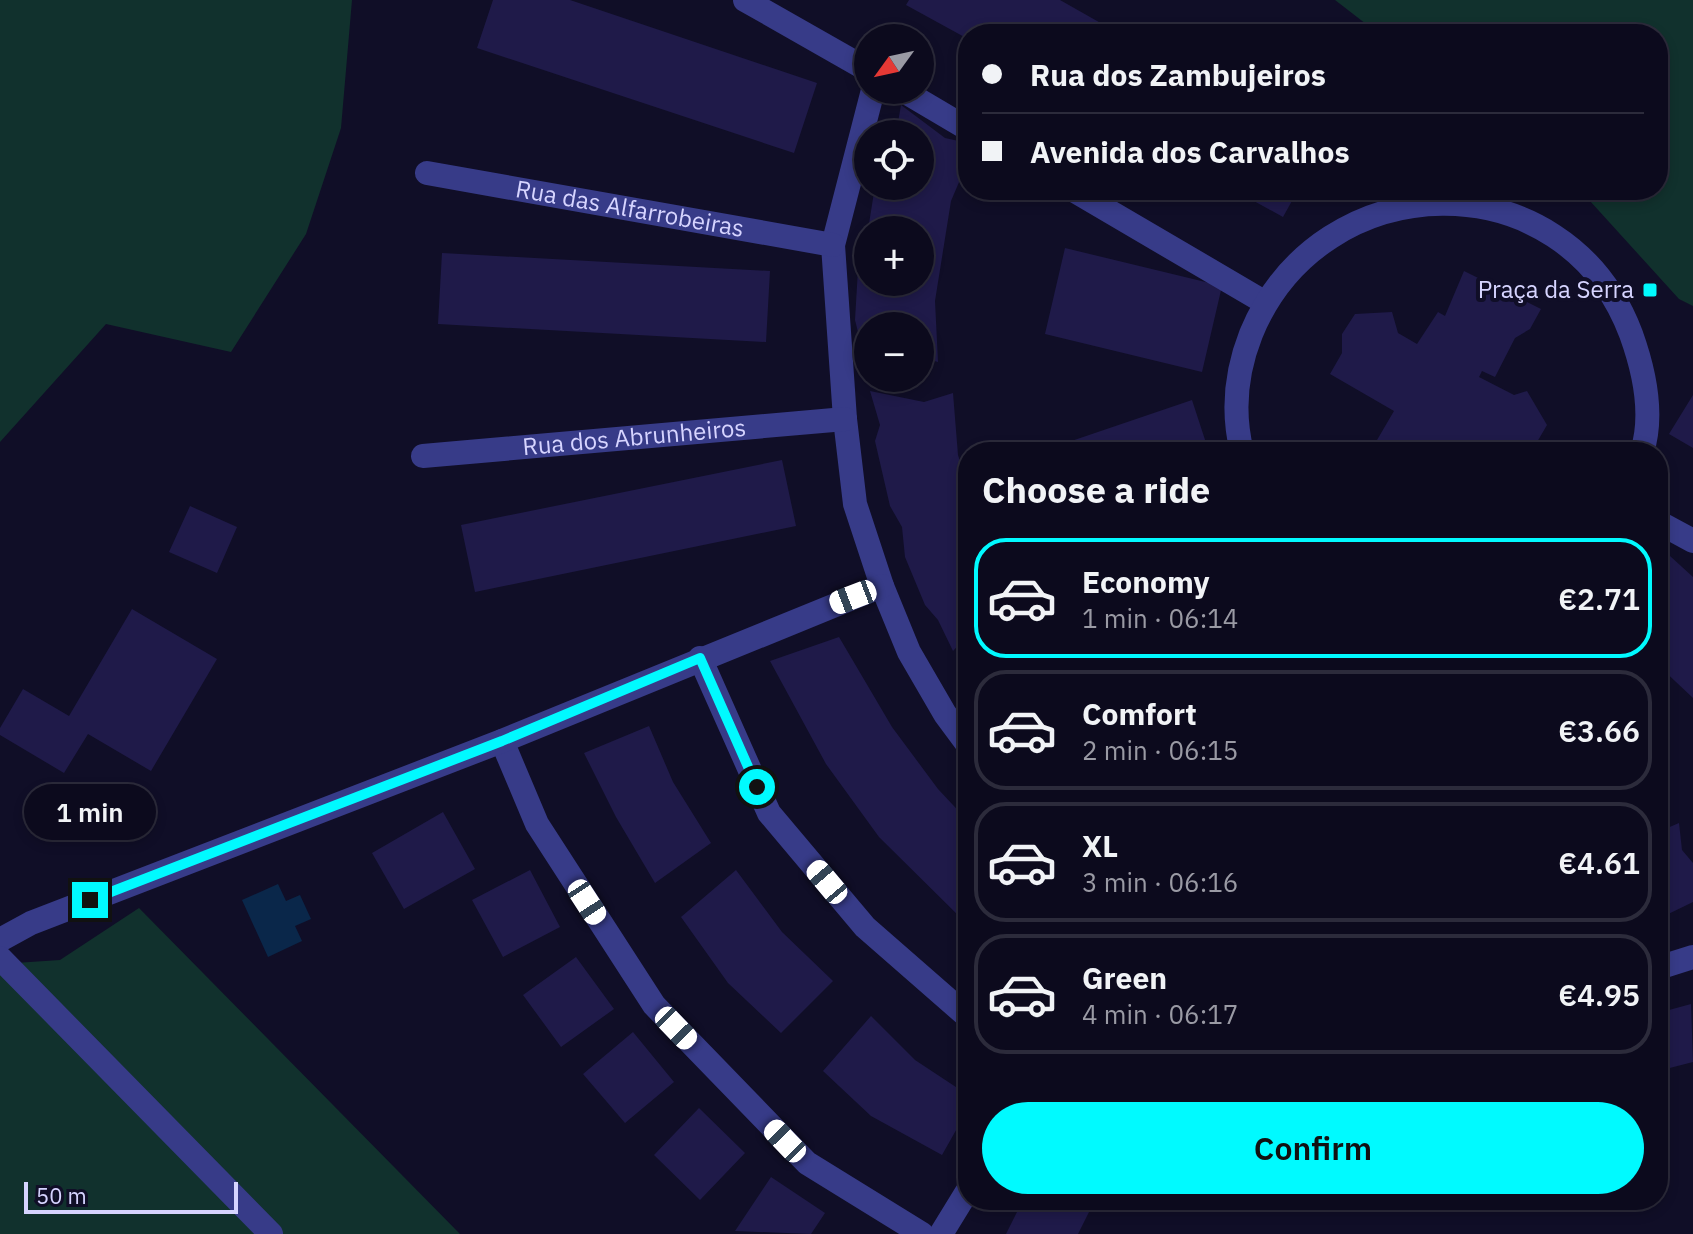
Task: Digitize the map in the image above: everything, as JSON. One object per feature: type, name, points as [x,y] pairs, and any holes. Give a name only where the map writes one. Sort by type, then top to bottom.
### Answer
[{"type":"street","points":[[745,0],[854,62]]},
{"type":"street","points":[[869,104],[833,245],[845,419],[855,504],[882,586],[909,652],[958,732]]},
{"type":"street","points":[[926,104],[958,123]]},
{"type":"street","name":"Rua das Alfarrobeiras","points":[[427,173],[833,245]]},
{"type":"street","points":[[1090,200],[1264,302]]},
{"type":"street","points":[[1240,442],[1236,426],[1240,362],[1264,302],[1303,255],[1354,221],[1412,204],[1474,205],[1532,223],[1582,258],[1620,306],[1644,370],[1645,442]]},
{"type":"street","name":"Rua dos Abrunheiros","points":[[423,456],[845,419]]},
{"type":"street","points":[[1668,527],[1693,541]]},
{"type":"street","points":[[0,940],[31,923],[502,741],[882,586]]},
{"type":"street","points":[[700,658],[769,813],[865,927],[958,1008]]},
{"type":"street","points":[[502,741],[537,824],[654,1005],[807,1163],[922,1234]]},
{"type":"street","points":[[1668,965],[1693,957]]},
{"type":"street","points":[[0,958],[271,1234]]},
{"type":"street","points":[[941,1234],[958,1206]]},
{"type":"green space","points":[[0,0],[352,0],[341,128],[306,234],[231,352],[106,324],[0,442]]},
{"type":"green space","points":[[1335,0],[1693,0],[1693,306],[1679,299],[1589,200],[1668,200],[1668,24],[1366,24]]},
{"type":"green space","points":[[139,908],[460,1234],[0,1234],[0,964],[60,960]]},
{"type":"water","points":[[278,884],[286,901],[300,895],[311,919],[295,926],[302,941],[268,957],[242,900]]},
{"type":"building","points":[[493,0],[570,0],[817,83],[794,153],[477,48]]},
{"type":"building","points":[[909,0],[1060,0],[1102,24],[958,24],[958,34],[906,5]]},
{"type":"building","points":[[901,105],[921,120],[898,120]]},
{"type":"building","points":[[934,130],[945,138],[958,141],[958,185],[951,201],[935,301],[938,362],[934,361],[934,312],[855,312],[856,296],[934,296],[934,216],[870,216],[873,200],[934,200]]},
{"type":"building","points":[[1252,200],[1292,200],[1283,217]]},
{"type":"building","points":[[1065,248],[1222,286],[1202,372],[1045,334]]},
{"type":"building","points":[[442,253],[770,271],[766,342],[438,324]]},
{"type":"building","points":[[1464,271],[1541,309],[1530,329],[1515,338],[1495,377],[1482,371],[1479,377],[1514,395],[1527,391],[1547,425],[1537,442],[1376,442],[1394,411],[1330,374],[1342,353],[1342,334],[1355,314],[1392,312],[1398,333],[1417,344],[1438,312],[1445,316]]},
{"type":"building","points":[[870,392],[924,402],[953,393],[958,455],[958,646],[953,651],[938,620],[925,605],[905,557],[902,527],[890,506],[875,441],[880,425]]},
{"type":"building","points":[[1693,395],[1693,448],[1669,434]]},
{"type":"building","points":[[1192,400],[1206,442],[1068,442]]},
{"type":"building","points":[[782,460],[796,526],[475,592],[461,525]]},
{"type":"building","points":[[190,506],[237,527],[217,573],[169,552]]},
{"type":"building","points":[[1668,554],[1693,577],[1693,698],[1668,674]]},
{"type":"building","points":[[132,609],[217,659],[151,771],[88,734],[64,773],[0,735],[0,728],[23,689],[69,716]]},
{"type":"building","points":[[839,637],[892,727],[938,789],[958,810],[958,915],[879,837],[826,764],[770,661]]},
{"type":"building","points":[[649,726],[673,782],[711,843],[655,883],[616,817],[584,753]]},
{"type":"building","points":[[443,812],[475,869],[404,909],[372,853]]},
{"type":"building","points":[[1679,823],[1682,850],[1693,863],[1693,902],[1668,914],[1668,828]]},
{"type":"building","points":[[530,870],[560,927],[503,957],[472,900]]},
{"type":"building","points":[[736,870],[782,932],[833,981],[781,1033],[728,983],[681,917]]},
{"type":"building","points":[[576,957],[614,1009],[561,1047],[523,995]]},
{"type":"building","points":[[1691,1004],[1693,1062],[1668,1068],[1668,1010]]},
{"type":"building","points":[[871,1016],[915,1060],[958,1088],[958,1127],[942,1155],[871,1116],[823,1071]]},
{"type":"building","points":[[633,1032],[674,1082],[625,1123],[583,1074]]},
{"type":"building","points":[[699,1108],[745,1153],[700,1200],[654,1155]]},
{"type":"building","points":[[771,1177],[825,1213],[811,1234],[735,1231]]},
{"type":"building","points":[[1018,1210],[1090,1210],[1078,1234],[1006,1234]]},
{"type":"place","name":"Praça da Serra","points":[[1650,290]]},
{"type":"route","points":[[90,900],[502,741],[700,658],[757,787]]}]
